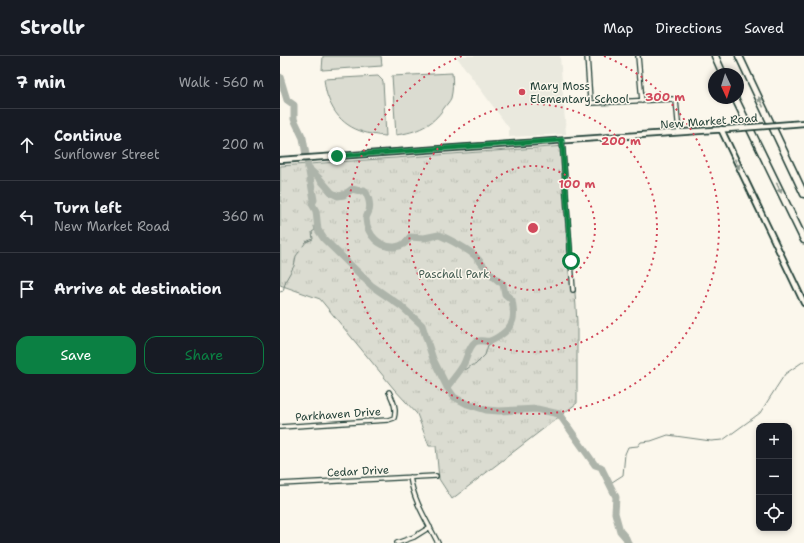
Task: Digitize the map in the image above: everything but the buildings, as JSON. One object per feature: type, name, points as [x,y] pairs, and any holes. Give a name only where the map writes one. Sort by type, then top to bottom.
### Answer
[{"type":"highway","points":[[715,56],[721,68]]},
{"type":"highway","points":[[739,56],[804,194]]},
{"type":"highway","points":[[738,104],[804,240]]},
{"type":"street","points":[[587,56],[590,100],[592,103],[673,99],[678,102],[679,132]]},
{"type":"street","points":[[638,56],[642,100]]},
{"type":"street","name":"New Market Road","points":[[280,160],[804,123]]},
{"type":"street","points":[[720,129],[804,303]]},
{"type":"street","points":[[562,140],[573,290]]},
{"type":"street","name":"Parkhaven Drive","points":[[280,427],[388,420],[394,418],[396,412],[395,405],[389,392]]},
{"type":"street","name":"Cedar Drive","points":[[280,484],[436,476]]},
{"type":"street","points":[[410,477],[412,492],[438,543]]},
{"type":"street","points":[[397,543],[430,527]]},
{"type":"shaded area","name":"Mary Moss Elementary School","points":[[456,56],[560,56],[566,134],[509,137],[509,128]]},
{"type":"green space","points":[[323,56],[381,56],[382,66],[322,70]]},
{"type":"green space","points":[[452,73],[453,86],[451,98],[439,114],[429,124],[417,130],[396,135],[392,76]]},
{"type":"green space","points":[[378,76],[383,81],[386,136],[359,131],[338,116],[326,93],[324,79]]},
{"type":"green space","name":"Paschall Park","points":[[565,146],[577,322],[577,403],[452,499],[439,479],[436,446],[429,446],[417,414],[394,389],[320,299],[280,285],[280,166]]},
{"type":"waterway","points":[[280,77],[287,100],[294,105],[294,119],[303,138],[314,200],[312,204],[316,211],[318,230],[324,239],[372,286],[401,306],[422,325],[433,359],[447,387],[454,397],[467,404],[486,410],[499,411],[537,409],[559,414],[595,465],[601,467],[616,497],[615,513],[620,531],[628,543]]},
{"type":"waterway","points":[[308,168],[332,193],[338,196],[344,195],[352,189],[360,191],[364,190],[370,205],[366,218],[367,225],[371,235],[379,243],[389,247],[395,247],[404,244],[410,237],[424,238],[439,235],[474,255],[492,276],[503,284],[505,294],[512,300],[514,311],[513,320],[509,328],[501,335],[490,341],[475,342],[469,350],[459,372],[447,387]]},
{"type":"waterway","points":[[303,246],[306,242],[313,239],[312,232],[315,230],[314,226],[317,222]]},
{"type":"waterway","points":[[280,292],[283,291],[286,280],[294,266],[296,256],[299,252]]},
{"type":"waterway","points":[[460,370],[467,369],[472,365],[475,365],[485,355],[488,345],[495,339]]},
{"type":"waterway","points":[[609,484],[623,475],[625,454],[628,447],[638,446],[641,442],[651,441],[668,435],[711,441],[723,440],[760,413],[785,374],[804,361]]},
{"type":"place","name":"Mary Moss Elementary School","points":[[522,92]]},
{"type":"route","points":[[337,156],[562,140],[571,261]]}]
